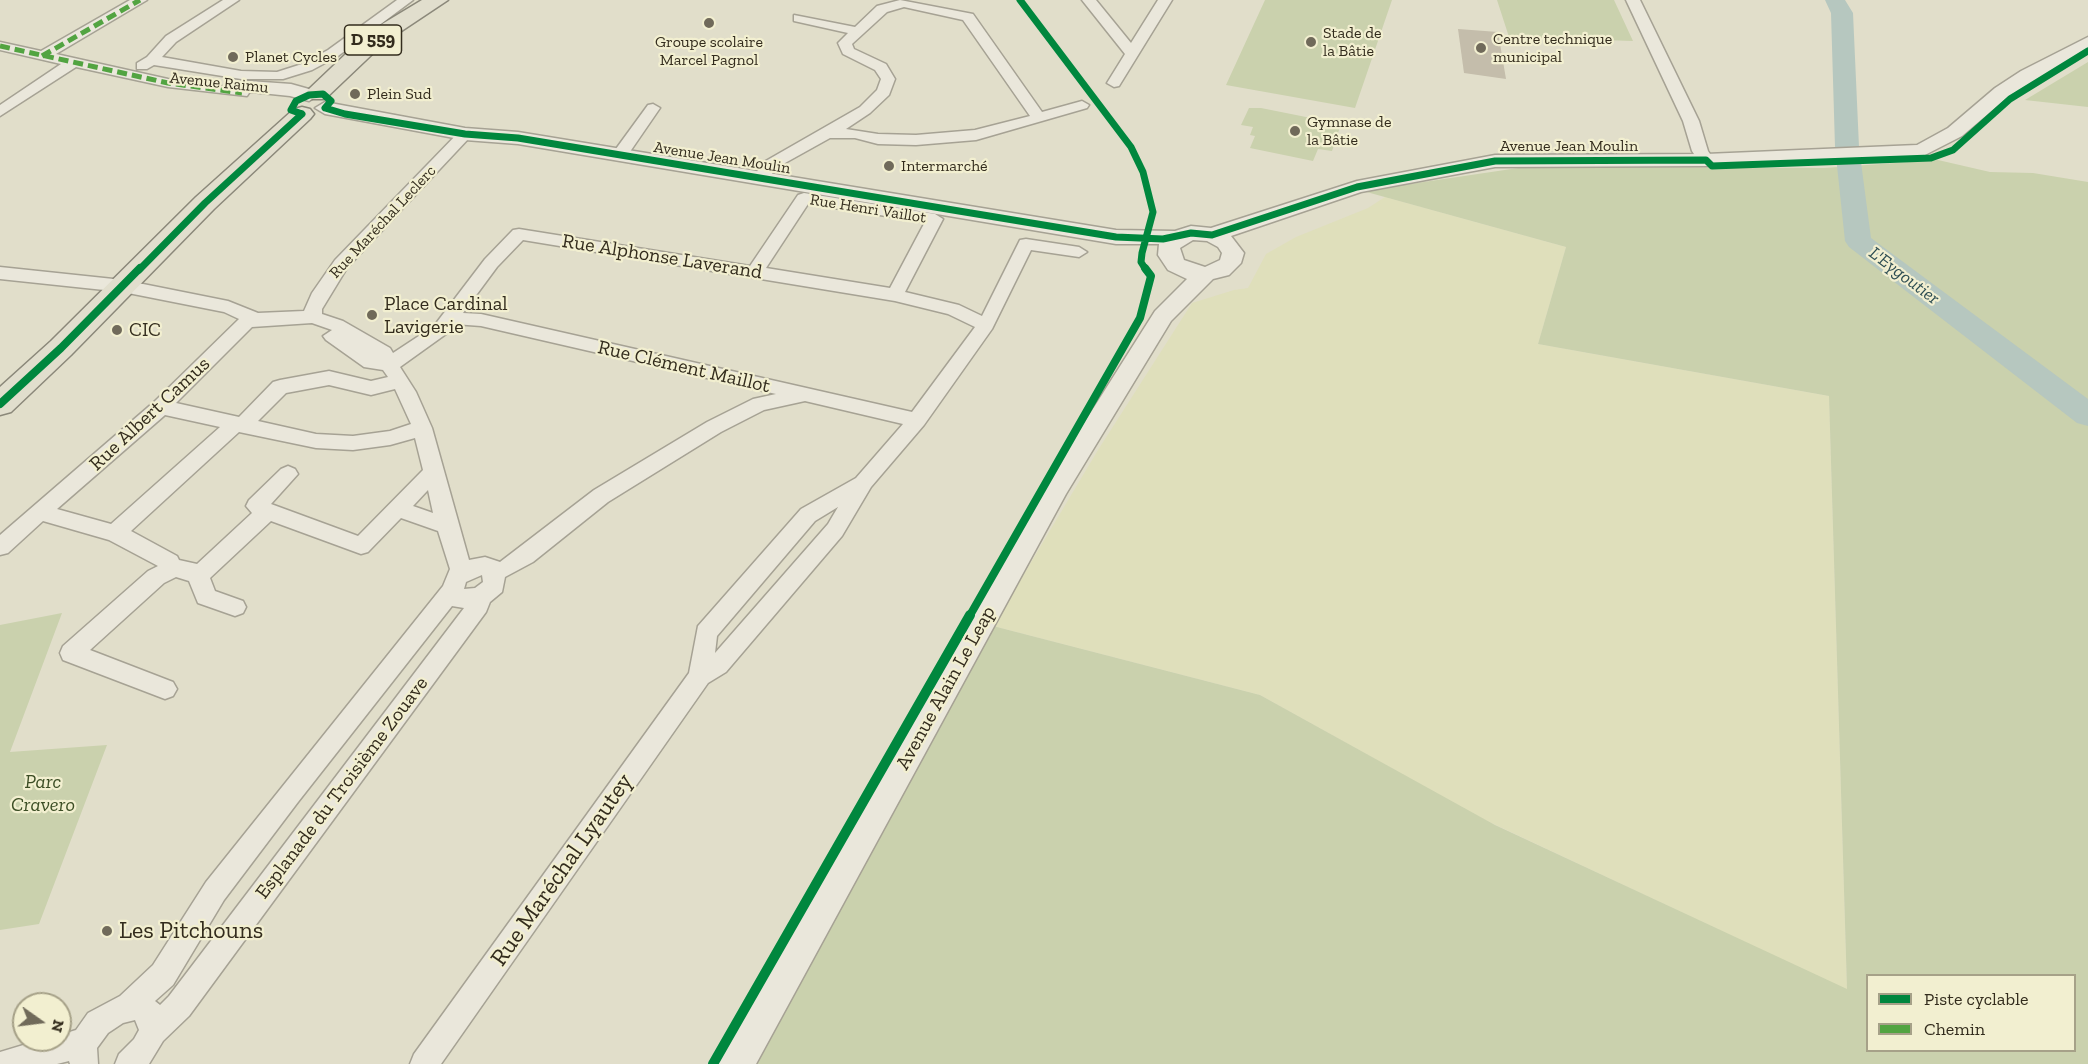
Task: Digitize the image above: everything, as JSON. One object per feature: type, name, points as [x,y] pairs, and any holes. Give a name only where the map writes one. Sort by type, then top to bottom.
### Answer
[{"type":"main road","name":"D 559","points":[[0,404],[377,37],[401,20],[438,0]]},
{"type":"street","points":[[42,56],[140,0]]},
{"type":"street","points":[[128,74],[152,60],[171,39],[232,0]]},
{"type":"street","points":[[152,60],[241,75],[278,76],[307,67],[333,53],[406,0]]},
{"type":"street","points":[[1089,0],[1132,53]]},
{"type":"street","points":[[1114,83],[1165,0]]},
{"type":"street","points":[[1633,0],[1691,121],[1700,151],[1706,160]]},
{"type":"street","points":[[760,179],[770,165],[865,110],[884,92],[888,79],[881,67],[848,51],[845,43],[856,31],[891,4],[904,3],[968,17],[1039,118]]},
{"type":"street","points":[[799,18],[856,31]]},
{"type":"street","name":"Avenue Jean Moulin","points":[[1212,235],[1349,190],[1512,160],[1706,160],[1906,154],[1930,147],[1955,132],[2002,92],[2057,57],[2088,42]]},
{"type":"street","name":"Avenue Raimu","points":[[0,46],[168,83],[246,90],[310,102]]},
{"type":"street","points":[[0,112],[72,63]]},
{"type":"street","name":"Avenue Jean Moulin","points":[[310,102],[465,134],[518,138],[1116,237],[1174,253]]},
{"type":"street","points":[[827,134],[855,133],[878,139],[916,140],[976,135],[1082,105]]},
{"type":"street","points":[[619,156],[653,108]]},
{"type":"street","name":"Rue Maréchal Leclerc","points":[[313,317],[313,309],[317,301],[341,264],[465,134]]},
{"type":"street","name":"Avenue Jean Moulin","points":[[1233,253],[1240,244],[1263,230],[1349,190]]},
{"type":"street","name":"Rue Henri Vaillot","points":[[755,272],[804,198],[934,219],[895,295]]},
{"type":"street","points":[[1191,233],[1212,235],[1226,242],[1233,253],[1226,267],[1205,274],[1189,272],[1174,253],[1191,233]]},
{"type":"street","name":"Rue Alphonse Laverand","points":[[394,373],[451,318],[491,263],[519,234],[895,295],[953,309],[986,325]]},
{"type":"street","name":"Rue Maréchal Lyautey","points":[[424,1064],[700,676],[718,665],[836,530],[864,482],[917,420],[986,325],[1026,244],[1079,252]]},
{"type":"street","name":"Avenue Alain Le Leap","points":[[1163,316],[1174,253]]},
{"type":"street","points":[[0,273],[123,286],[228,307],[256,319],[313,317],[322,331],[371,362],[394,373],[413,405],[422,428],[447,526],[459,599],[480,597]]},
{"type":"street","name":"Avenue Alain Le Leap","points":[[736,1064],[1057,487],[1163,316],[1205,274]]},
{"type":"street","name":"Rue Clément Maillot","points":[[451,318],[492,323],[917,420]]},
{"type":"street","name":"Rue Albert Camus","points":[[0,547],[42,513],[161,407],[246,323],[256,319]]},
{"type":"street","points":[[115,533],[280,387],[329,378],[371,388],[394,373]]},
{"type":"street","points":[[457,581],[485,566],[495,572],[507,568],[601,496],[714,427],[760,404],[783,399],[816,398]]},
{"type":"street","points":[[161,407],[316,441],[353,443],[390,438],[422,428]]},
{"type":"street","points":[[288,474],[256,506],[361,546],[433,472]]},
{"type":"street","name":"Rue Maréchal Lyautey","points":[[700,676],[706,633],[808,515],[864,482]]},
{"type":"street","points":[[397,509],[447,526]]},
{"type":"street","points":[[198,576],[268,511]]},
{"type":"street","points":[[42,513],[115,533],[171,565],[187,569],[198,576],[206,597],[236,607]]},
{"type":"street","points":[[165,689],[71,653],[171,565]]},
{"type":"street","name":"Esplanade du Troisième Zouave","points":[[129,1064],[144,1049],[153,1031],[185,998],[478,606],[480,597],[494,586],[495,572]]},
{"type":"street","name":"Esplanade du Troisième Zouave","points":[[85,1053],[98,1023],[128,1007],[163,975],[215,891],[457,581]]},
{"type":"street","points":[[128,1007],[145,1009],[150,1014],[153,1031]]},
{"type":"street","points":[[4,1064],[85,1053]]},
{"type":"green space","name":"Stade de la Bâtie","points":[[1265,0],[1392,0],[1355,108],[1226,85]]},
{"type":"green space","points":[[1497,0],[1614,0],[1633,41],[1509,37]]},
{"type":"green space","points":[[2088,62],[2088,107],[2025,100]]},
{"type":"green space","name":"Gymnase de la Bâtie","points":[[1249,108],[1261,108],[1341,124],[1332,151],[1318,149],[1313,161],[1250,148],[1255,136],[1250,135],[1253,127],[1241,125]]},
{"type":"green space","points":[[1938,160],[1990,172],[2033,173],[2088,182],[2088,1064],[755,1064],[993,626],[1260,695],[1495,825],[1847,989],[1829,396],[1538,344],[1566,247],[1363,191],[1525,167],[1824,168]]},
{"type":"green space","points":[[1385,197],[1566,247],[1538,344],[1829,396],[1847,990],[1483,819],[1260,695],[993,626],[1098,450],[1192,303],[1248,288],[1266,254],[1296,237],[1368,208]]},
{"type":"green space","name":"Parc Cravero","points":[[62,613],[10,752],[107,745],[39,924],[0,930],[0,625]]},
{"type":"building","name":"Centre technique municipal","points":[[1458,29],[1498,32],[1506,79],[1464,73]]},
{"type":"waterway","name":"L'Eygoutier","points":[[1835,0],[1842,13],[1847,147],[1858,241],[2088,415]]},
{"type":"marked path","points":[[42,56],[140,0]]},
{"type":"marked path","points":[[0,46],[168,83],[242,93]]},
{"type":"cycle path","points":[[713,1064],[1140,318],[1151,276],[1141,262],[1142,253],[1153,212],[1143,172],[1131,147],[1020,0]]},
{"type":"cycle path","points":[[302,114],[291,110],[296,101],[309,95],[323,94],[331,101],[325,108],[345,114],[465,134],[518,138],[1116,237],[1163,239],[1191,233],[1212,235],[1357,187],[1495,161],[1706,160],[1712,166],[1931,158],[1953,150],[2010,99],[2088,51]]},
{"type":"cycle path","points":[[0,404],[61,348],[205,203],[302,114]]},
{"type":"place","name":"Groupe scolaire Marcel Pagnol","points":[[709,23]]},
{"type":"place","name":"Stade de la Bâtie","points":[[1311,42]]},
{"type":"place","name":"Centre technique municipal","points":[[1481,48]]},
{"type":"place","name":"Planet Cycles","points":[[233,57]]},
{"type":"place","name":"Plein Sud","points":[[355,94]]},
{"type":"place","name":"Gymnase de la Bâtie","points":[[1295,131]]},
{"type":"place","name":"Intermarché","points":[[889,166]]},
{"type":"place","name":"Place Cardinal Lavigerie","points":[[372,315]]},
{"type":"place","name":"CIC","points":[[117,330]]},
{"type":"place","name":"Les Pitchouns","points":[[107,931]]}]
